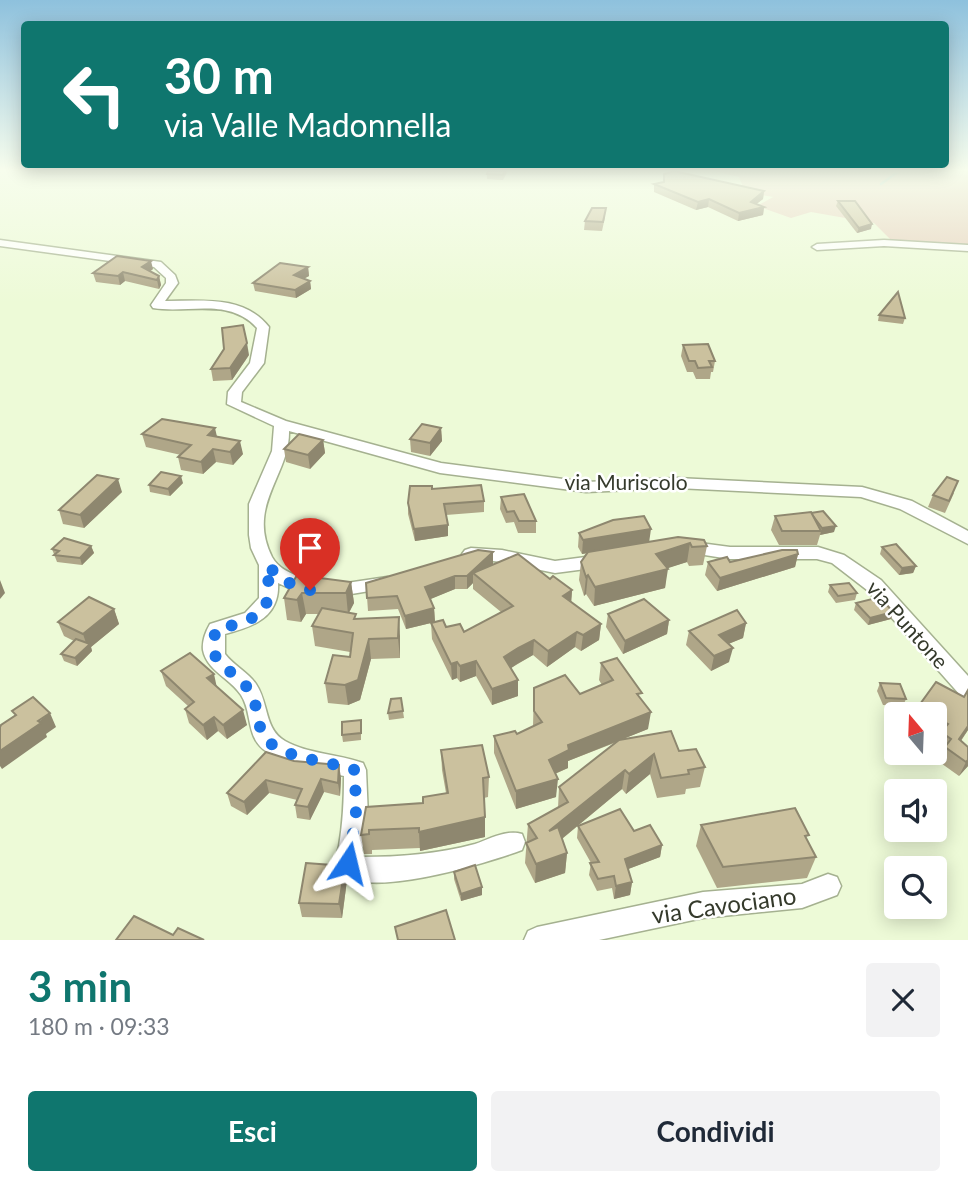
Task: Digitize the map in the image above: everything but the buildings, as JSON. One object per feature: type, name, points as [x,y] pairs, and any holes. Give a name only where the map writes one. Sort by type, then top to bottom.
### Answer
[{"type":"street","points":[[0,243],[53,252],[130,258],[157,264],[171,277],[172,283],[157,305],[241,308],[256,317],[262,327],[257,363],[235,392],[234,404],[281,424],[284,437],[258,498],[257,537],[264,562],[284,581],[310,590],[340,592],[401,580]]},
{"type":"street","points":[[817,247],[887,243],[968,248]]},
{"type":"street","name":"via Muriscolo","points":[[281,424],[440,468],[586,487],[677,483],[862,492],[906,505],[968,538]]},
{"type":"street","name":"via Puntone","points":[[662,550],[691,546],[730,553],[818,553],[838,559],[874,585],[968,690]]},
{"type":"street","points":[[453,561],[478,554],[555,567],[622,557]]},
{"type":"street","points":[[268,566],[268,597],[259,614],[248,622],[217,629],[211,642],[215,655],[226,671],[250,692],[260,732],[273,745],[293,755],[355,770],[356,817],[348,863],[356,869],[422,867],[479,856],[513,842]]},
{"type":"street","name":"via Cavociano","points":[[537,940],[703,905],[802,896],[828,886]]},
{"type":"shaded area","points":[[827,215],[968,215],[968,247],[892,241],[874,223]]},
{"type":"route","points":[[310,590],[284,581],[268,566],[268,597],[259,614],[248,622],[217,629],[211,642],[215,655],[226,671],[250,692],[260,732],[273,745],[293,755],[355,770],[356,817],[348,863]]}]
